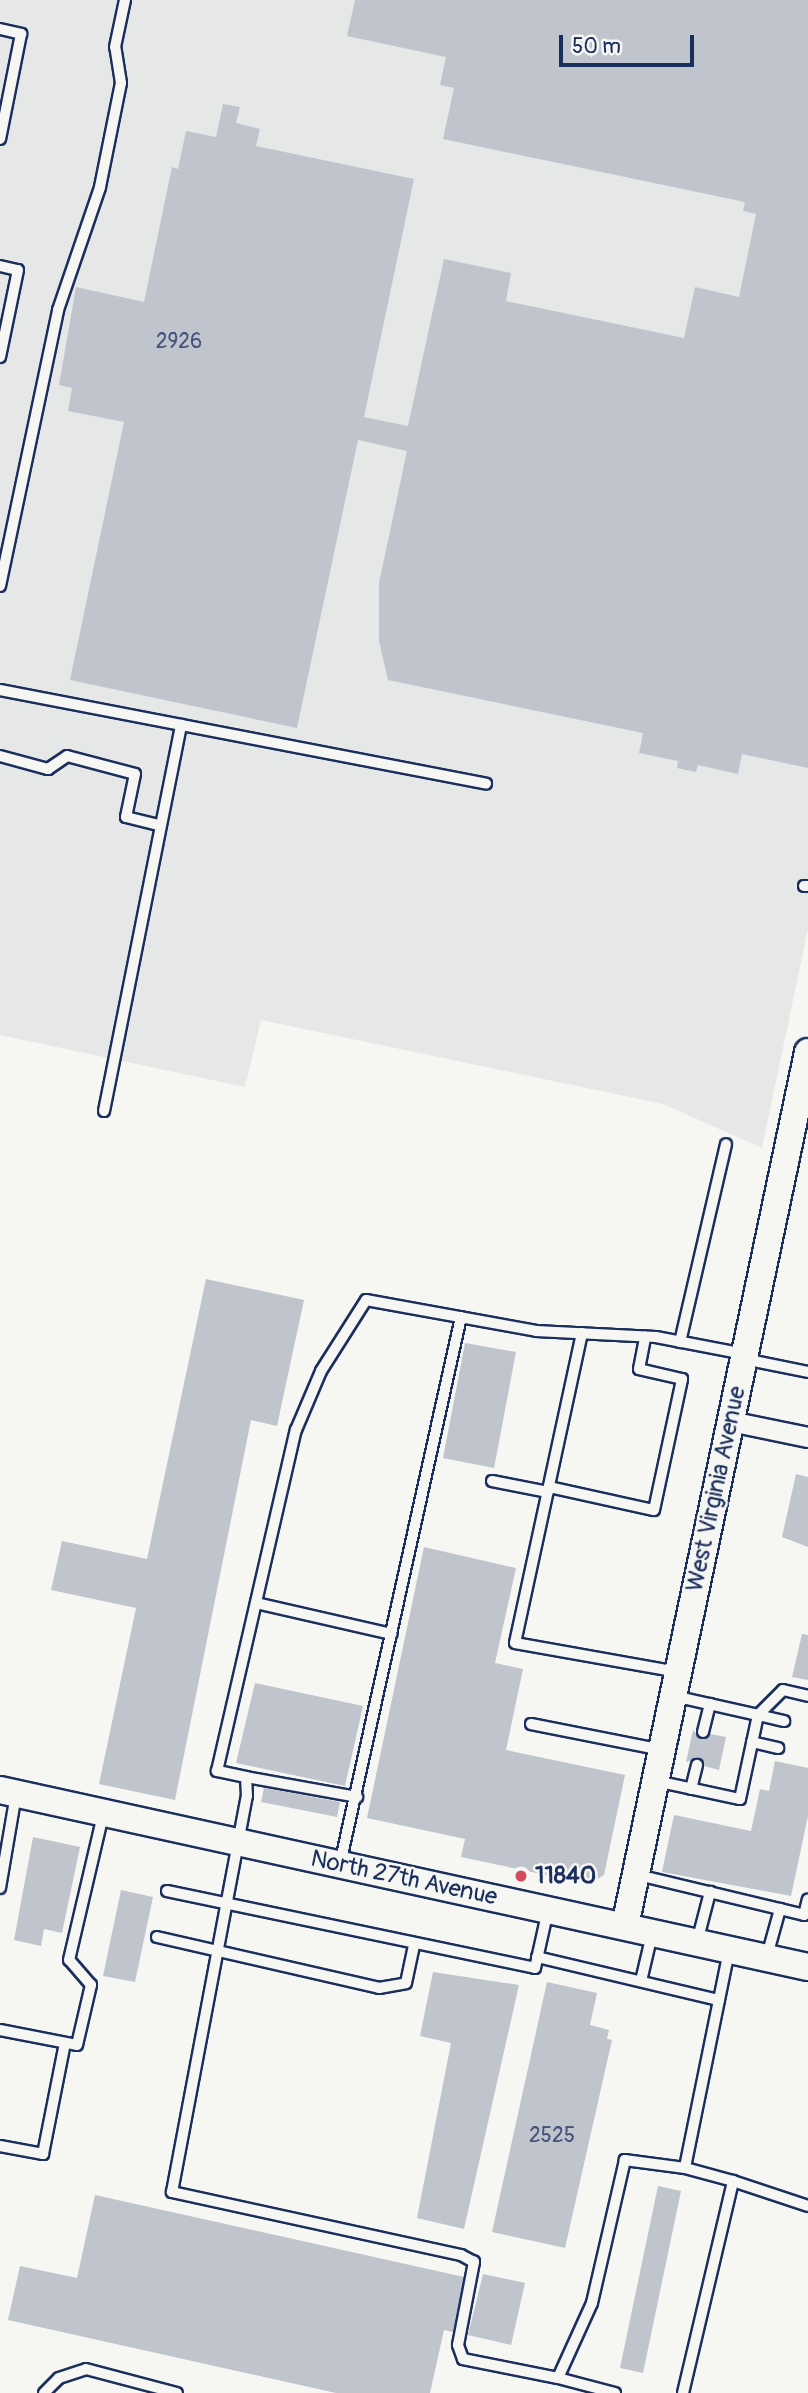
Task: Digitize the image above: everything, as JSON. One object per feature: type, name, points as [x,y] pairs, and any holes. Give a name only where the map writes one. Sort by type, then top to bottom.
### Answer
[{"type":"street","name":"West Virginia Avenue","points":[[625,1926],[808,1052]]},
{"type":"street","points":[[730,1421],[808,1437]]},
{"type":"street","name":"North 27th Avenue","points":[[8,1792],[808,1967]]},
{"type":"lane","points":[[0,586],[58,310],[100,187],[121,83],[115,47],[125,0]]},
{"type":"lane","points":[[0,29],[21,34],[0,139]]},
{"type":"lane","points":[[0,266],[18,270],[0,357]]},
{"type":"lane","points":[[0,690],[486,784]]},
{"type":"lane","points":[[104,1111],[181,725]]},
{"type":"lane","points":[[0,756],[48,769],[67,756],[135,774],[126,817],[159,825]]},
{"type":"lane","points":[[680,1342],[726,1144]]},
{"type":"lane","points":[[357,1797],[217,1771],[296,1430],[321,1371],[366,1300],[461,1317],[582,1333],[645,1336],[808,1372]]},
{"type":"lane","points":[[340,1864],[357,1797],[461,1317]]},
{"type":"lane","points":[[582,1333],[515,1643],[676,1684],[710,1704],[784,1721]]},
{"type":"lane","points":[[492,1481],[654,1510],[682,1379],[639,1369],[645,1336]]},
{"type":"lane","points":[[256,1603],[391,1634]]},
{"type":"lane","points":[[656,1781],[740,1799],[758,1715],[783,1690],[808,1696]]},
{"type":"lane","points":[[703,1732],[710,1704]]},
{"type":"lane","points":[[531,1724],[662,1751]]},
{"type":"lane","points":[[752,1742],[778,1748]]},
{"type":"lane","points":[[691,1789],[696,1765]]},
{"type":"lane","points":[[246,1777],[241,1843],[173,2192],[461,2255],[474,2262],[458,2345],[463,2359],[558,2378],[615,2393]]},
{"type":"lane","points":[[0,1888],[8,1792]]},
{"type":"lane","points":[[0,2030],[77,2045],[91,1985],[69,1960],[104,1813]]},
{"type":"lane","points":[[636,1874],[804,1915],[808,1899]]},
{"type":"lane","points":[[167,1891],[535,1968],[548,1909]]},
{"type":"lane","points":[[697,1942],[710,1892]]},
{"type":"lane","points":[[767,1958],[780,1909]]},
{"type":"lane","points":[[641,1981],[652,1932]]},
{"type":"lane","points":[[158,1937],[397,1989],[406,1983],[414,1944]]},
{"type":"lane","points":[[685,2168],[729,1949]]},
{"type":"lane","points":[[537,1957],[719,2000]]},
{"type":"lane","points":[[0,2146],[43,2154],[65,2043]]},
{"type":"lane","points":[[558,2378],[592,2304],[625,2160],[685,2168],[808,2206]]},
{"type":"lane","points":[[683,2393],[733,2181]]},
{"type":"lane","points":[[44,2393],[59,2378],[86,2369],[177,2393]]},
{"type":"shaded area","points":[[0,0],[808,0],[808,929],[762,1148],[663,1104],[261,1020],[245,1087],[0,1035]]},
{"type":"building","points":[[355,0],[808,0],[808,768],[742,754],[738,774],[698,765],[696,772],[677,768],[678,761],[639,753],[643,733],[388,680],[379,641],[379,583],[407,451],[358,440],[297,728],[70,680],[124,422],[68,411],[72,388],[59,385],[76,287],[144,302],[172,167],[178,169],[186,131],[216,137],[223,104],[240,107],[236,123],[260,129],[256,146],[414,179],[364,417],[408,426],[444,259],[511,273],[506,301],[684,338],[695,287],[739,297],[756,214],[743,211],[745,202],[443,139],[454,88],[440,85],[446,57],[347,36]]},
{"type":"building","points":[[206,1279],[304,1300],[277,1426],[251,1420],[175,1800],[99,1784],[136,1608],[51,1590],[62,1541],[147,1559]]},
{"type":"building","points":[[465,1343],[516,1352],[494,1468],[443,1458]]},
{"type":"building","points":[[796,1474],[808,1477],[808,1547],[782,1537]]},
{"type":"building","points":[[424,1547],[516,1568],[495,1663],[523,1669],[506,1750],[625,1775],[604,1875],[589,1884],[461,1857],[465,1839],[367,1818]]},
{"type":"building","points":[[802,1634],[808,1635],[808,1680],[792,1677]]},
{"type":"building","points":[[255,1683],[363,1706],[345,1786],[236,1763]]},
{"type":"building","points":[[693,1730],[702,1739],[710,1734],[726,1737],[719,1770],[704,1766],[698,1758],[686,1762]]},
{"type":"building","points":[[775,1761],[808,1768],[808,1816],[791,1896],[662,1872],[674,1815],[751,1831],[760,1789],[769,1791]]},
{"type":"building","points":[[264,1788],[340,1802],[337,1817],[261,1802]]},
{"type":"building","points":[[33,1837],[80,1847],[62,1933],[44,1929],[41,1946],[14,1940]]},
{"type":"building","points":[[121,1890],[153,1897],[135,1982],[103,1976]]},
{"type":"building","points":[[433,1972],[519,1985],[464,2229],[417,2218],[451,2043],[420,2036]]},
{"type":"building","points":[[547,1982],[597,1993],[590,2025],[609,2030],[607,2039],[612,2040],[565,2248],[492,2232]]},
{"type":"building","points":[[658,2186],[681,2191],[643,2373],[620,2368]]},
{"type":"building","points":[[95,2195],[464,2277],[453,2332],[444,2330],[430,2393],[336,2393],[8,2320],[20,2266],[77,2278]]},
{"type":"building","points":[[483,2274],[525,2283],[511,2345],[468,2335]]},
{"type":"place","name":"11840","points":[[521,1876]]}]
